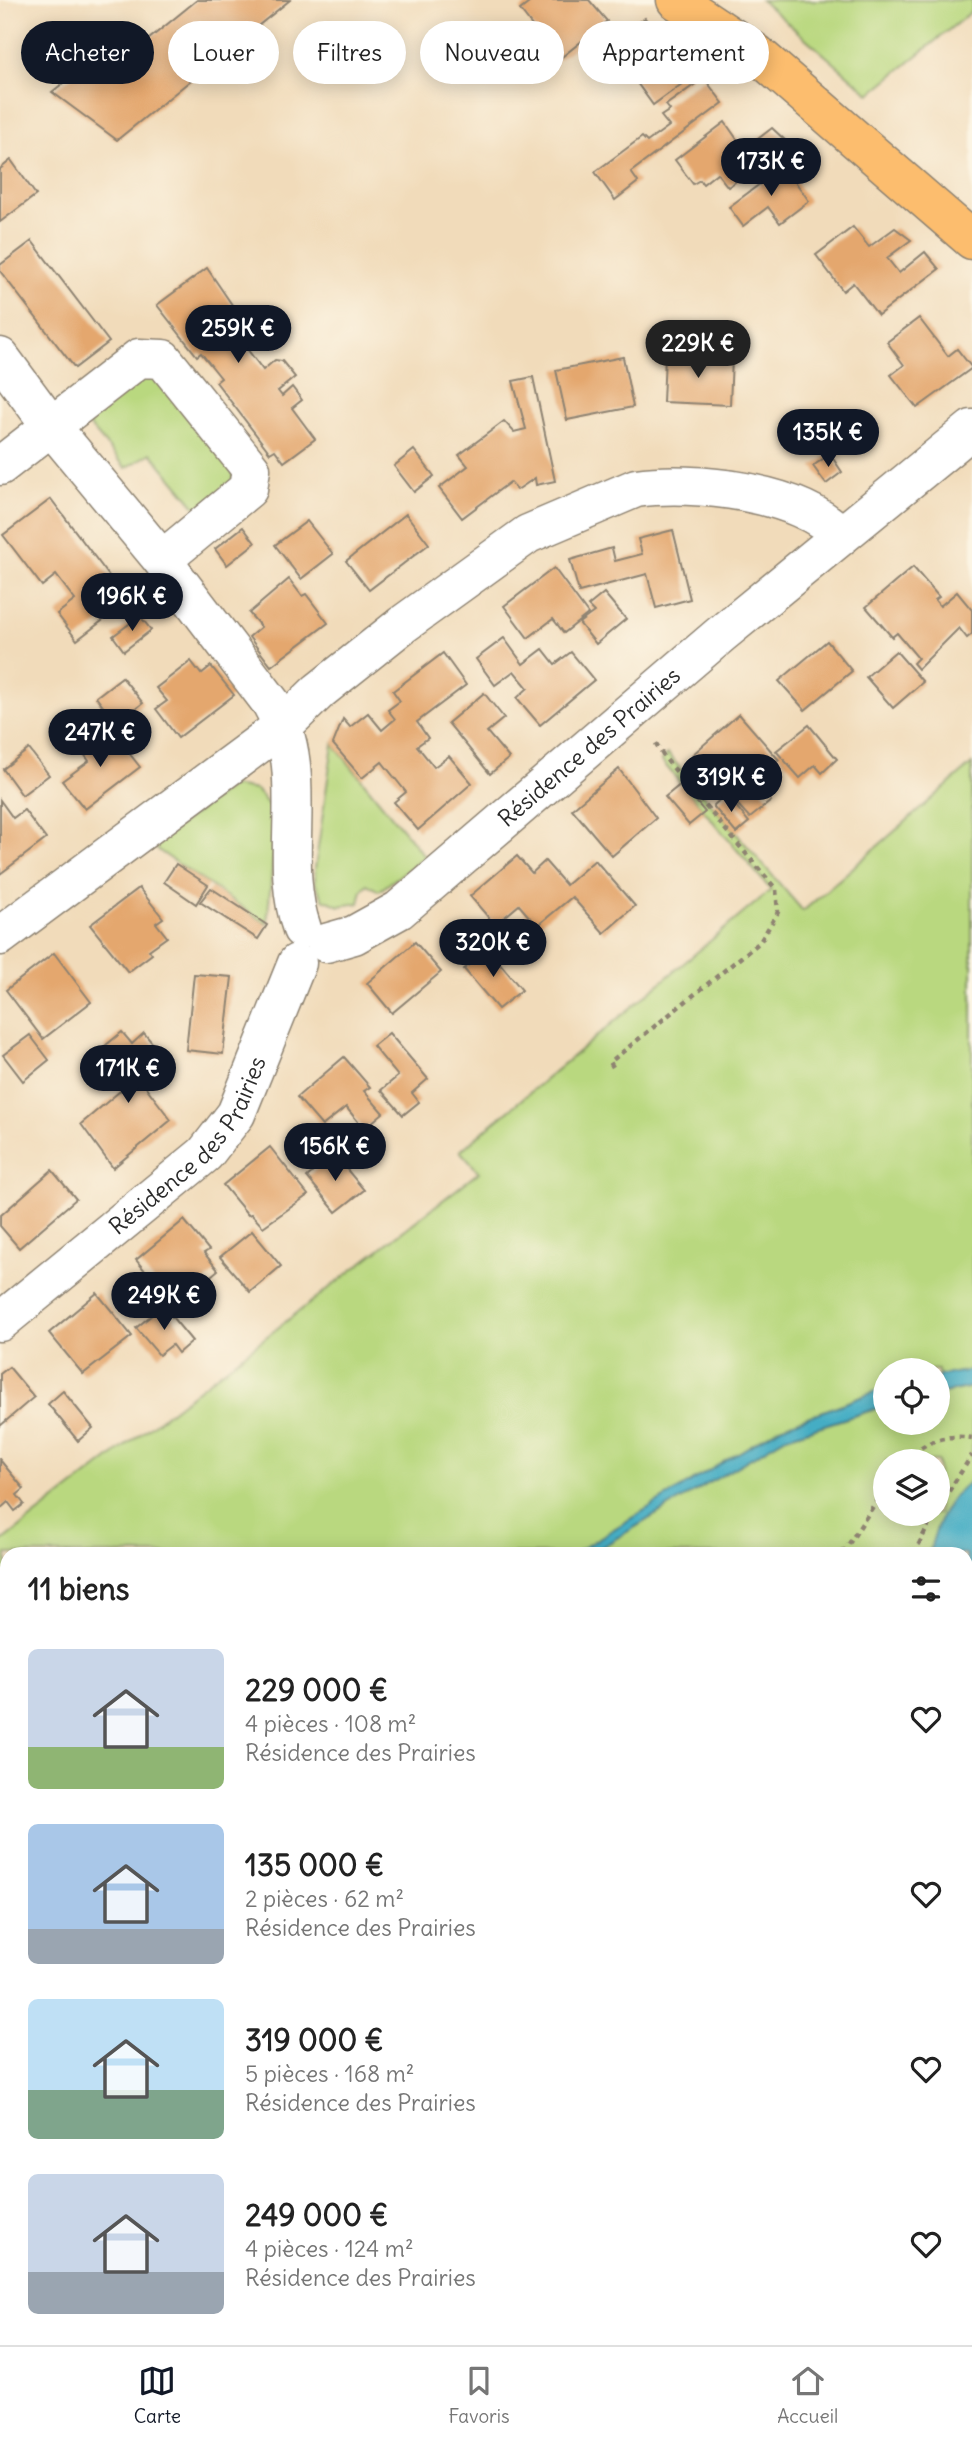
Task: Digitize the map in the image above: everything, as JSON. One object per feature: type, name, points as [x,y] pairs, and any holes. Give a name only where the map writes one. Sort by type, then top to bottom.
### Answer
[{"type":"main road","points":[[676,0],[756,53],[972,240]]},
{"type":"street","points":[[0,357],[51,426],[162,560],[271,703],[284,725],[293,770],[292,889],[308,945]]},
{"type":"street","points":[[0,466],[139,358],[163,359],[251,470],[248,489],[162,560]]},
{"type":"street","name":"Résidence des Prairies","points":[[0,1322],[205,1154],[236,1114],[308,945],[354,935],[398,910],[840,535],[972,429]]},
{"type":"street","points":[[0,936],[284,725],[319,691],[402,625],[528,534],[636,488],[700,487],[754,494],[813,512],[840,535]]},
{"type":"path","points":[[613,1067],[610,1062],[760,942],[778,912],[776,889],[664,757],[636,709]]},
{"type":"path","points":[[918,1449],[950,1434],[972,1438]]},
{"type":"path","points":[[950,1489],[972,1455]]},
{"type":"path","points":[[846,1547],[873,1506]]},
{"type":"path","points":[[918,1547],[928,1526]]},
{"type":"green space","points":[[761,0],[972,0],[972,11],[870,94]]},
{"type":"green space","points":[[159,369],[235,467],[231,487],[201,513],[151,453],[126,468],[88,424],[91,406]]},
{"type":"green space","points":[[333,744],[425,857],[379,891],[367,884],[362,890],[359,903],[340,906],[323,899],[315,883]]},
{"type":"green space","points":[[668,754],[803,911],[972,764],[972,1370],[950,1374],[950,1358],[873,1358],[873,1392],[781,1427],[584,1547],[0,1547],[0,1543],[479,1172],[460,1151],[771,890],[661,760]]},
{"type":"green space","points":[[232,786],[256,790],[277,815],[267,924],[152,846]]},
{"type":"green space","points":[[972,1387],[972,1547],[602,1547],[786,1437],[873,1410],[873,1435],[950,1435],[950,1392]]},
{"type":"water","points":[[972,1370],[972,1387],[950,1392],[950,1374]]},
{"type":"water","points":[[873,1392],[873,1410],[786,1437],[602,1547],[584,1547],[781,1427]]},
{"type":"water","points":[[972,1480],[972,1547],[931,1547],[938,1526],[950,1526],[950,1502]]},
{"type":"building","points":[[197,0],[290,0],[264,21],[171,21]]},
{"type":"building","points":[[533,0],[589,0],[607,21],[578,21],[578,44],[564,55],[564,21],[528,21],[520,10]]},
{"type":"building","points":[[168,24],[168,84],[186,84],[117,140],[52,92],[62,84],[154,84],[154,35]]},
{"type":"building","points":[[638,84],[682,84],[653,105]]},
{"type":"building","points":[[696,84],[709,84],[723,103],[631,172],[638,182],[615,200],[595,172],[642,137],[647,142],[669,126],[661,116],[670,110],[666,105]]},
{"type":"building","points":[[725,122],[743,148],[737,152],[750,171],[728,187],[717,173],[703,184],[700,180],[693,184],[675,160]]},
{"type":"building","points":[[772,128],[787,142],[757,166],[745,149]]},
{"type":"building","points":[[11,160],[36,195],[0,222],[0,169]]},
{"type":"building","points":[[784,166],[809,201],[780,223],[768,207],[743,226],[729,207]]},
{"type":"building","points":[[853,227],[869,247],[895,228],[911,240],[887,258],[899,273],[925,252],[939,269],[878,315],[853,283],[843,291],[816,255]]},
{"type":"building","points":[[32,241],[109,342],[75,368],[0,271],[0,265]]},
{"type":"building","points":[[207,268],[243,321],[232,329],[263,370],[275,360],[282,361],[295,377],[278,391],[282,396],[292,387],[302,400],[292,408],[315,439],[284,462],[275,450],[270,453],[216,382],[221,378],[201,353],[197,356],[157,305]]},
{"type":"building","points":[[919,318],[948,356],[957,349],[972,368],[917,408],[891,375],[904,365],[887,342]]},
{"type":"building","points":[[665,356],[732,358],[730,405],[663,402]]},
{"type":"building","points":[[623,357],[633,407],[567,420],[556,370]]},
{"type":"building","points":[[533,377],[555,481],[536,485],[535,478],[517,490],[510,482],[462,518],[439,488],[468,466],[459,455],[504,421],[514,432],[526,429],[513,381]]},
{"type":"building","points":[[414,450],[434,476],[414,492],[394,466]]},
{"type":"building","points":[[830,454],[842,472],[826,484],[813,466]]},
{"type":"building","points":[[51,499],[128,601],[77,640],[57,614],[75,600],[56,575],[42,586],[3,535]]},
{"type":"building","points":[[406,514],[429,544],[369,590],[346,561]]},
{"type":"building","points":[[307,521],[333,554],[301,579],[275,545]]},
{"type":"building","points":[[243,527],[255,543],[227,565],[215,549]]},
{"type":"building","points":[[673,530],[690,599],[656,608],[647,574],[579,592],[570,560],[612,548],[615,561],[642,554],[638,539]]},
{"type":"building","points":[[913,567],[939,597],[935,600],[940,606],[957,592],[972,610],[972,634],[967,638],[959,628],[918,669],[913,663],[918,658],[897,633],[892,637],[866,607]]},
{"type":"building","points":[[554,568],[588,614],[564,633],[553,619],[528,638],[504,606]]},
{"type":"building","points":[[289,579],[302,596],[306,594],[328,623],[271,666],[249,637],[261,627],[249,613]]},
{"type":"building","points":[[604,593],[626,619],[596,644],[579,623],[594,612],[588,606]]},
{"type":"building","points":[[140,616],[151,630],[124,651],[113,636]]},
{"type":"building","points":[[504,638],[523,664],[543,649],[555,664],[571,652],[594,680],[540,725],[517,698],[528,688],[514,671],[495,685],[476,659]]},
{"type":"building","points":[[827,641],[852,671],[805,710],[779,681]]},
{"type":"building","points":[[896,651],[923,682],[893,708],[866,677]]},
{"type":"building","points":[[443,653],[466,685],[417,722],[428,738],[417,746],[434,767],[449,756],[472,783],[418,830],[394,802],[406,792],[382,762],[362,778],[333,744],[343,719],[350,727],[368,713],[382,730],[395,719],[388,710],[400,701],[393,691]]},
{"type":"building","points":[[191,661],[201,674],[211,666],[234,695],[178,738],[156,709],[167,701],[156,688]]},
{"type":"building","points":[[122,677],[143,703],[116,724],[96,697]]},
{"type":"building","points":[[484,693],[504,718],[487,732],[509,758],[490,774],[448,723]]},
{"type":"building","points":[[739,714],[779,760],[755,780],[771,801],[750,818],[692,755]]},
{"type":"building","points":[[809,725],[837,759],[822,773],[815,765],[800,778],[776,751]]},
{"type":"building","points":[[96,729],[109,745],[117,738],[140,767],[85,809],[62,781],[89,761],[77,744]]},
{"type":"building","points":[[29,749],[49,775],[22,795],[3,769]]},
{"type":"building","points":[[619,769],[656,818],[612,856],[572,809]]},
{"type":"building","points":[[681,784],[705,812],[689,825],[665,797]]},
{"type":"building","points":[[726,794],[749,822],[736,833],[713,806]]},
{"type":"building","points":[[0,800],[13,818],[24,810],[46,839],[0,874]]},
{"type":"building","points":[[517,856],[532,873],[545,861],[566,885],[595,860],[635,906],[604,933],[572,897],[537,926],[519,905],[495,925],[470,896]]},
{"type":"building","points":[[176,864],[208,885],[196,904],[164,882]]},
{"type":"building","points":[[139,888],[163,918],[156,923],[167,937],[149,950],[152,954],[128,972],[90,925]]},
{"type":"building","points":[[211,888],[267,925],[258,939],[200,902]]},
{"type":"building","points":[[415,942],[441,972],[392,1013],[367,983]]},
{"type":"building","points":[[488,949],[522,990],[498,1009],[464,969]]},
{"type":"building","points":[[54,953],[91,1002],[43,1039],[6,990]]},
{"type":"building","points":[[194,974],[232,977],[223,1054],[186,1050]]},
{"type":"building","points":[[122,1032],[132,1044],[144,1033],[164,1057],[139,1078],[171,1120],[113,1168],[81,1124],[138,1076],[119,1054],[114,1058],[105,1046]]},
{"type":"building","points":[[389,1033],[428,1079],[412,1093],[419,1102],[403,1115],[381,1090],[398,1076],[373,1046]]},
{"type":"building","points":[[30,1035],[49,1060],[23,1081],[3,1055]]},
{"type":"building","points":[[344,1057],[370,1087],[364,1091],[383,1113],[364,1129],[346,1107],[322,1126],[297,1097]]},
{"type":"building","points":[[270,1147],[308,1195],[263,1227],[251,1214],[248,1215],[223,1185]]},
{"type":"building","points":[[334,1154],[364,1190],[336,1212],[307,1177]]},
{"type":"building","points":[[52,1170],[76,1199],[19,1248],[0,1226],[0,1216]]},
{"type":"building","points":[[184,1220],[209,1250],[204,1253],[218,1270],[198,1287],[195,1283],[177,1298],[166,1286],[161,1290],[136,1260]]},
{"type":"building","points":[[252,1231],[281,1266],[250,1292],[220,1257]]},
{"type":"building","points":[[97,1293],[132,1336],[83,1374],[49,1333]]},
{"type":"building","points":[[163,1306],[192,1341],[178,1353],[172,1345],[159,1355],[136,1328]]},
{"type":"building","points":[[9,1367],[34,1397],[0,1426],[0,1374]]},
{"type":"building","points":[[63,1391],[93,1428],[78,1441],[48,1404]]},
{"type":"building","points":[[0,1460],[24,1489],[17,1495],[24,1504],[15,1511],[8,1502],[0,1509]]}]
